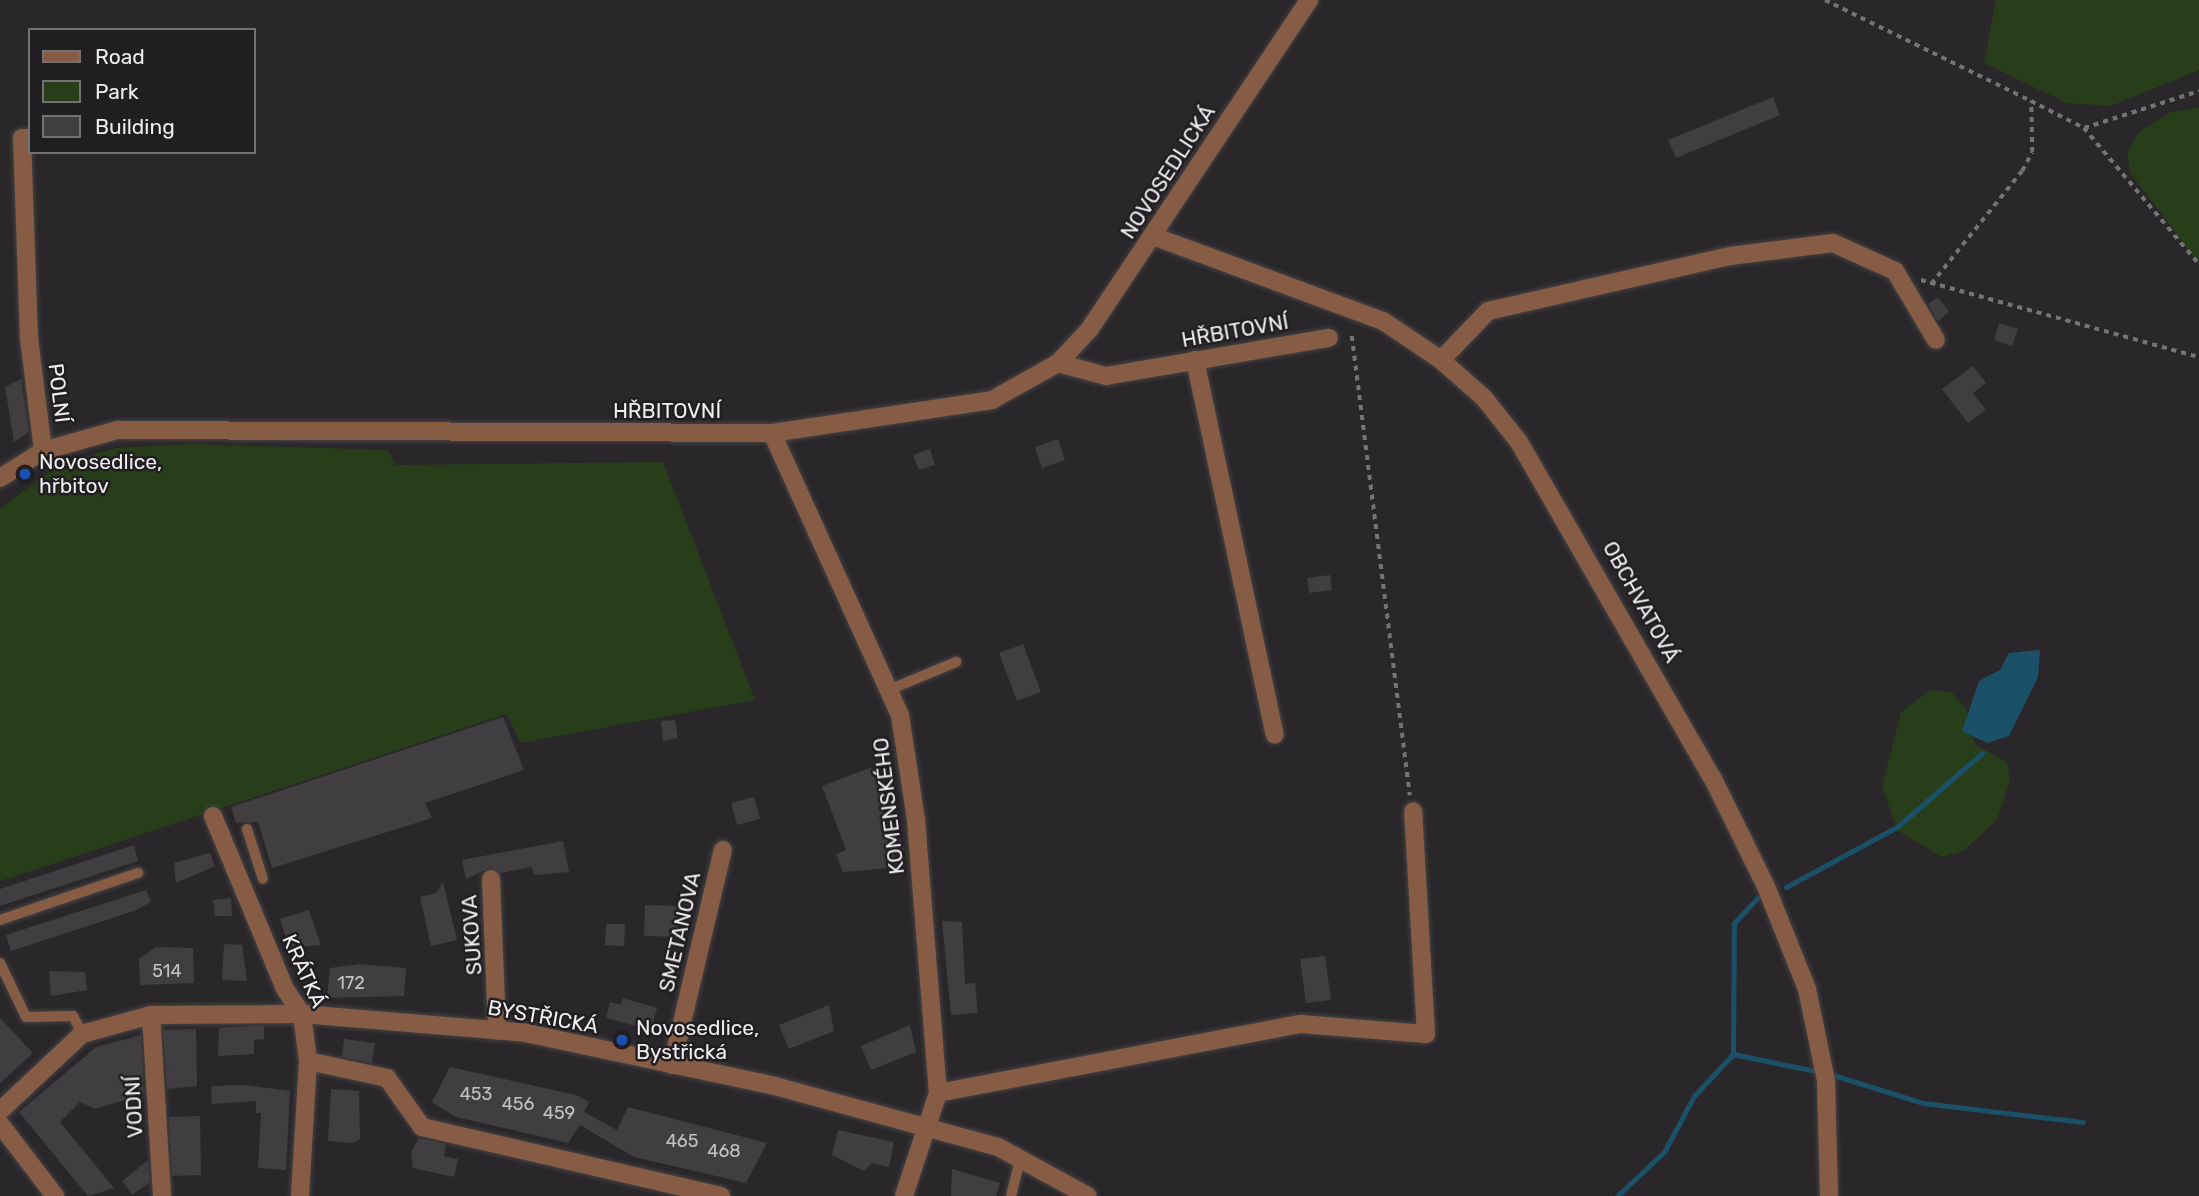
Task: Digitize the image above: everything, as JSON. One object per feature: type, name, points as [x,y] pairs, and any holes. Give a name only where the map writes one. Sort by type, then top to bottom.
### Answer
[{"type":"street","name":"NOVOSEDLICKÁ","points":[[1058,363],[1089,330],[1309,0]]},
{"type":"street","name":"POLNÍ","points":[[28,138],[22,138],[29,338],[43,451]]},
{"type":"street","name":"OBCHVATOVÁ","points":[[1153,236],[1338,300],[1441,360],[1484,398],[1555,495],[1765,884],[1807,989],[1826,1081],[1829,1196]]},
{"type":"street","points":[[1441,360],[1488,311],[1661,276],[1730,256],[1833,243],[1895,271],[1936,340]]},
{"type":"street","name":"HŘBITOVNÍ","points":[[0,478],[43,451],[117,429],[183,426],[494,435],[772,433],[962,408],[1030,383],[1058,363],[1106,376],[1329,338]]},
{"type":"street","points":[[1195,360],[1275,735]]},
{"type":"street","name":"KOMENSKÉHO","points":[[772,433],[901,715],[916,820],[938,1093],[904,1196]]},
{"type":"street","points":[[938,1093],[1301,1024],[1426,1034],[1413,811]]},
{"type":"street","name":"KRÁTKÁ","points":[[213,816],[285,989],[302,1014],[308,1061],[300,1196]]},
{"type":"street","name":"SMETANOVA","points":[[672,1065],[723,850]]},
{"type":"street","name":"SUKOVA","points":[[491,879],[496,1031]]},
{"type":"street","name":"BYSTŘICKÁ","points":[[0,1111],[82,1034],[151,1015],[302,1014],[496,1031],[672,1065],[927,1124],[1020,1159],[1088,1196]]},
{"type":"street","name":"VODNÍ","points":[[151,1015],[162,1196]]},
{"type":"street","points":[[308,1061],[387,1078],[422,1127],[721,1196]]},
{"type":"street","points":[[0,1124],[55,1196]]},
{"type":"lane","points":[[889,690],[956,662]]},
{"type":"lane","points":[[247,829],[264,879]]},
{"type":"lane","points":[[0,920],[138,873]]},
{"type":"lane","points":[[0,963],[26,1017],[73,1016],[82,1034]]},
{"type":"lane","points":[[1011,1196],[1020,1159]]},
{"type":"path","points":[[1825,0],[2084,128],[2199,264]]},
{"type":"path","points":[[2084,128],[2199,91]]},
{"type":"path","points":[[1931,284],[2022,172],[2032,152],[2031,101]]},
{"type":"path","points":[[1895,271],[1931,284],[2199,356]]},
{"type":"path","points":[[1352,336],[1413,811]]},
{"type":"green space","points":[[1996,0],[2199,0],[2199,70],[2111,106],[2067,103],[1984,63]]},
{"type":"green space","points":[[2199,108],[2199,263],[2130,173],[2127,152],[2139,132],[2171,112]]},
{"type":"green space","points":[[191,444],[388,450],[395,465],[663,462],[755,700],[520,743],[507,714],[0,881],[0,509],[58,465],[116,448]]},
{"type":"green space","points":[[1931,690],[1952,693],[1966,708],[1975,745],[2007,762],[2010,781],[1997,820],[1963,851],[1942,857],[1897,830],[1882,786],[1901,712]]},
{"type":"water","points":[[2040,650],[2038,677],[2009,736],[1987,743],[1962,731],[1979,681],[2000,670],[2009,653]]},
{"type":"building","points":[[1773,97],[1780,115],[1676,158],[1668,140]]},
{"type":"building","points":[[1938,297],[1949,312],[1938,321],[1928,304]]},
{"type":"building","points":[[1999,323],[2018,329],[2012,346],[1994,340]]},
{"type":"building","points":[[1973,366],[1986,383],[1973,393],[1986,410],[1968,423],[1942,389]]},
{"type":"building","points":[[21,379],[29,432],[14,442],[5,387]]},
{"type":"building","points":[[1058,439],[1065,460],[1042,468],[1035,447]]},
{"type":"building","points":[[930,449],[935,465],[919,470],[913,455]]},
{"type":"building","points":[[1330,575],[1332,590],[1309,593],[1307,578]]},
{"type":"building","points":[[1023,644],[1041,692],[1017,701],[999,653]]},
{"type":"building","points":[[503,717],[524,770],[425,803],[432,818],[272,868],[258,822],[236,823],[231,807]]},
{"type":"building","points":[[675,720],[678,738],[663,741],[661,721]]},
{"type":"building","points":[[872,767],[904,850],[894,854],[899,867],[843,872],[836,854],[846,850],[822,786]]},
{"type":"building","points":[[754,797],[760,819],[737,825],[731,803]]},
{"type":"building","points":[[563,841],[569,872],[534,875],[532,867],[500,873],[490,868],[466,879],[462,860]]},
{"type":"building","points":[[134,845],[138,861],[0,906],[0,889]]},
{"type":"building","points":[[210,853],[215,866],[176,883],[174,863]]},
{"type":"building","points":[[443,882],[457,940],[431,946],[420,897],[436,893]]},
{"type":"building","points":[[146,890],[151,902],[134,911],[11,951],[6,935]]},
{"type":"building","points":[[231,898],[232,916],[215,916],[213,900]]},
{"type":"building","points":[[645,905],[679,906],[678,937],[644,936]]},
{"type":"building","points":[[309,910],[321,945],[289,948],[280,919]]},
{"type":"building","points":[[942,921],[962,922],[965,984],[975,983],[978,1013],[951,1015]]},
{"type":"building","points":[[606,924],[625,924],[624,946],[605,945]]},
{"type":"building","points":[[224,944],[242,945],[247,981],[222,980]]},
{"type":"building","points":[[156,947],[193,948],[194,983],[140,985],[139,959]]},
{"type":"building","points":[[1325,956],[1331,1000],[1306,1003],[1300,959]]},
{"type":"building","points":[[360,964],[406,968],[404,996],[327,998],[330,968]]},
{"type":"building","points":[[49,971],[85,972],[87,990],[51,996]]},
{"type":"building","points":[[623,998],[657,1008],[651,1030],[606,1018],[610,1002],[621,1005]]},
{"type":"building","points":[[829,1005],[834,1031],[789,1049],[779,1025]]},
{"type":"building","points":[[0,1018],[33,1053],[0,1083]]},
{"type":"building","points":[[910,1025],[916,1052],[871,1070],[861,1046]]},
{"type":"building","points":[[264,1026],[264,1039],[254,1040],[254,1054],[218,1056],[219,1028]]},
{"type":"building","points":[[196,1029],[197,1086],[167,1089],[163,1030]]},
{"type":"building","points":[[141,1035],[144,1094],[95,1109],[80,1102],[60,1122],[114,1188],[88,1196],[19,1112],[96,1047]]},
{"type":"building","points":[[344,1039],[375,1043],[372,1063],[342,1057]]},
{"type":"building","points":[[450,1067],[576,1095],[589,1102],[584,1112],[617,1130],[628,1107],[767,1143],[746,1183],[634,1157],[580,1125],[568,1143],[456,1117],[432,1102]]},
{"type":"building","points":[[244,1085],[290,1091],[286,1170],[258,1168],[261,1113],[256,1113],[256,1101],[212,1104],[211,1086]]},
{"type":"building","points":[[331,1089],[359,1091],[360,1139],[354,1143],[328,1141]]},
{"type":"building","points":[[200,1116],[201,1175],[172,1176],[169,1117]]},
{"type":"building","points":[[838,1130],[894,1142],[889,1167],[872,1163],[864,1171],[832,1155]]},
{"type":"building","points":[[419,1138],[446,1144],[444,1156],[458,1159],[454,1177],[413,1168],[411,1152]]},
{"type":"building","points":[[148,1160],[150,1182],[132,1195],[122,1181]]},
{"type":"building","points":[[952,1169],[1000,1183],[996,1196],[951,1196]]},
{"type":"waterway","points":[[1786,887],[1897,827],[1982,753]]},
{"type":"waterway","points":[[1617,1196],[1664,1152],[1694,1096],[1733,1054],[1734,923],[1758,897]]},
{"type":"waterway","points":[[1733,1054],[1820,1072]]},
{"type":"waterway","points":[[1830,1074],[1923,1103],[2083,1122]]},
{"type":"place","name":"Novosedlice, hřbitov","points":[[25,474]]},
{"type":"place","name":"Novosedlice, Bystřická","points":[[622,1040]]}]
